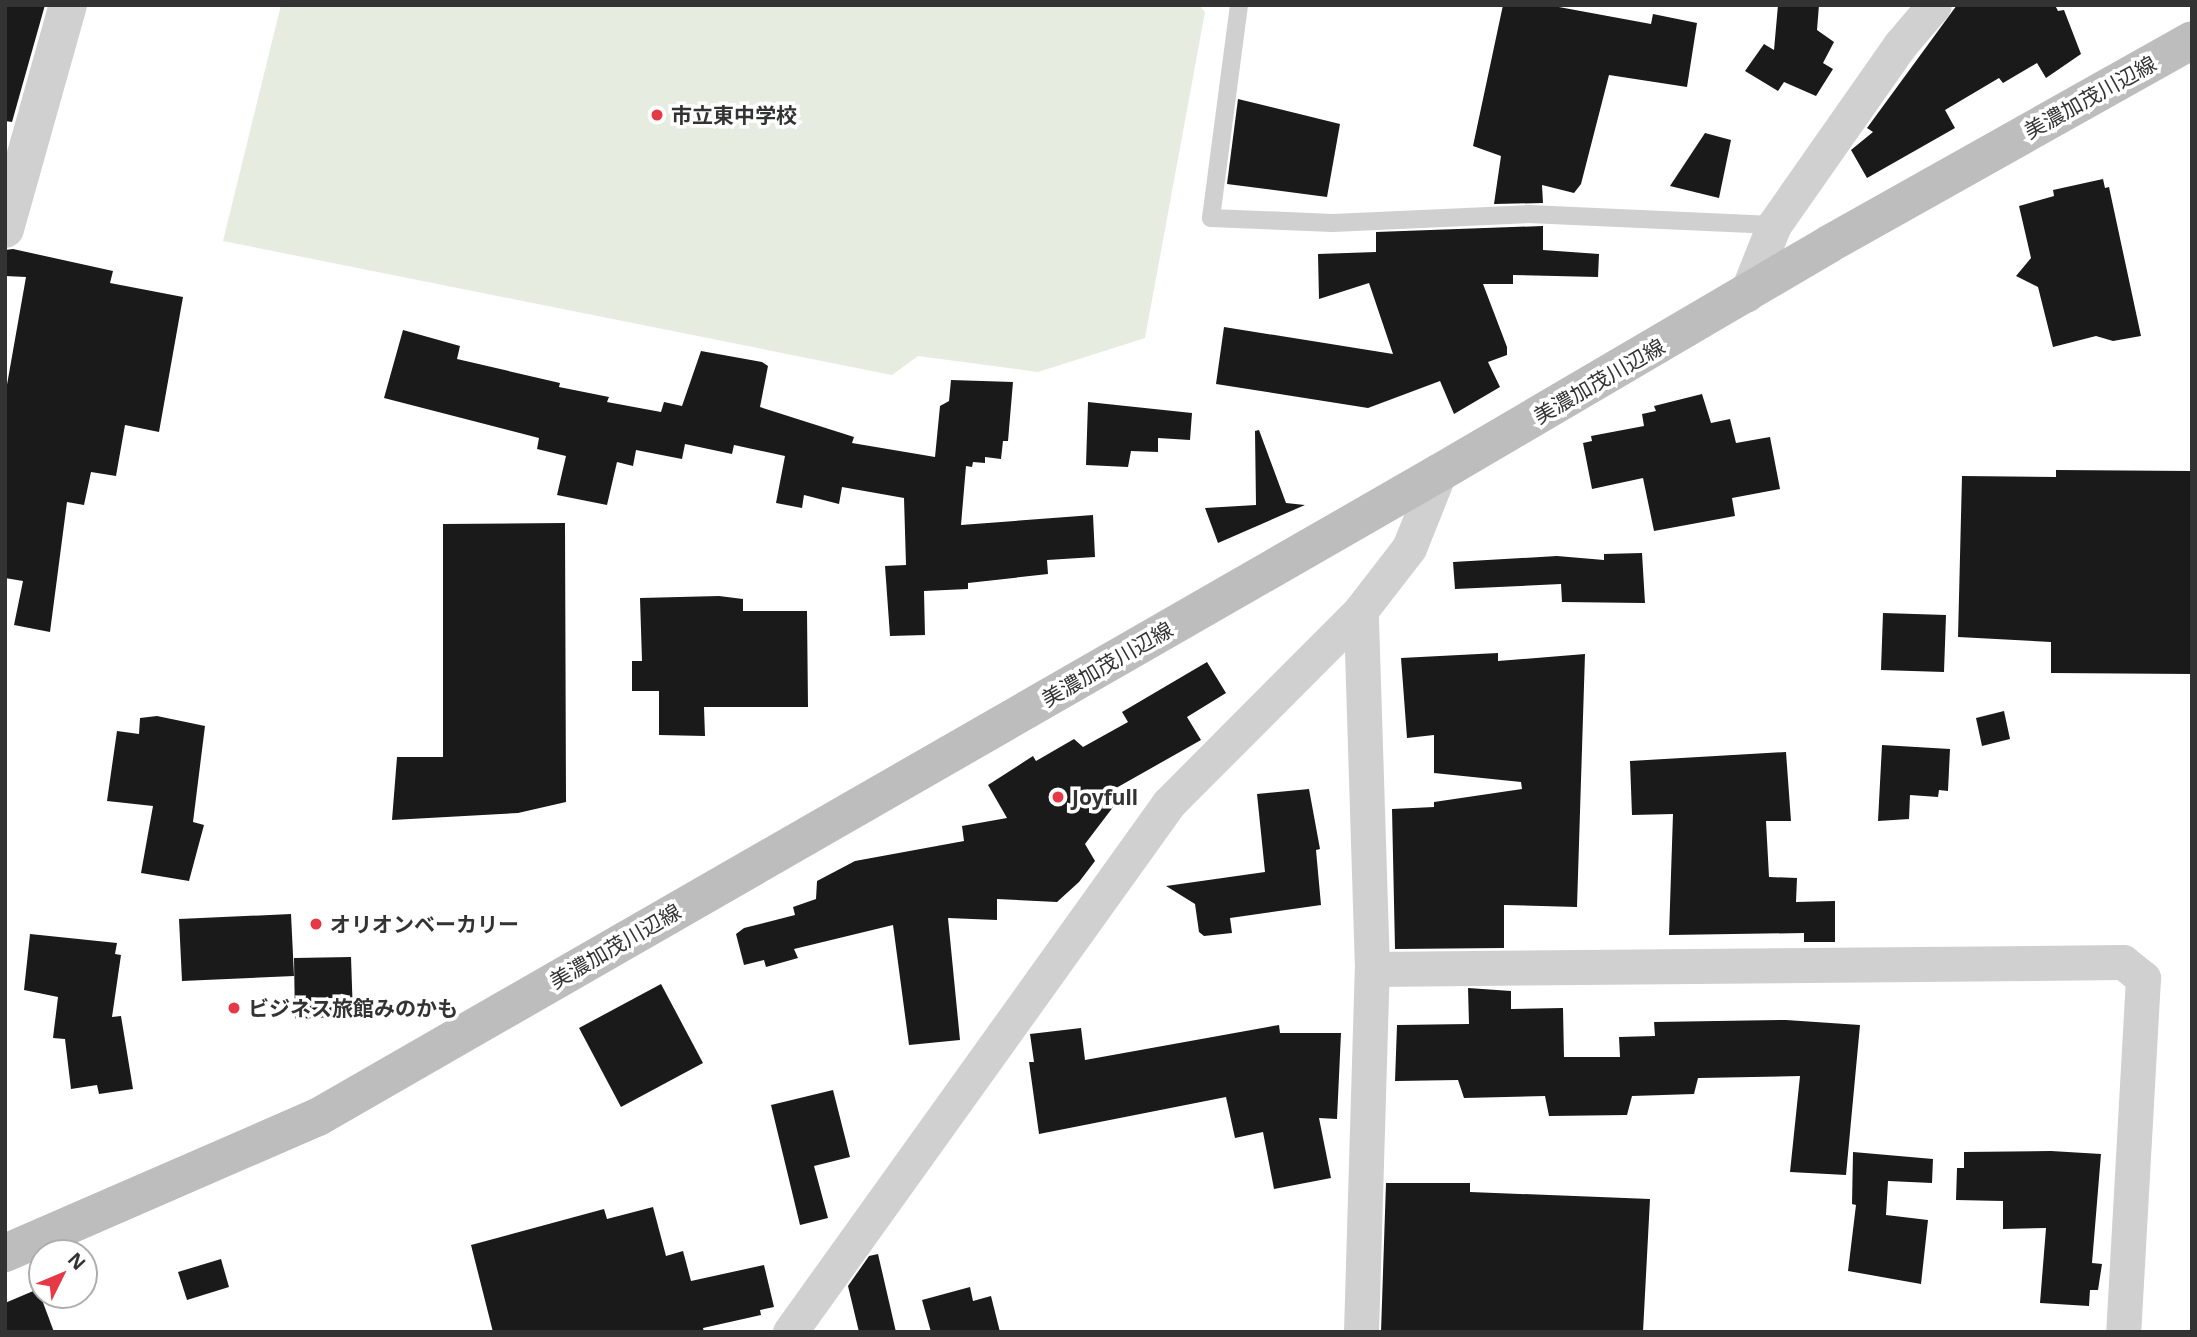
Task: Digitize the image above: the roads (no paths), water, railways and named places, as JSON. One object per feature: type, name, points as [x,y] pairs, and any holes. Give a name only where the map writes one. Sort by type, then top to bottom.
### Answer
[{"type":"main road","name":"美濃加茂川辺線","points":[[5,1253],[318,1117],[2192,40]]},
{"type":"street","points":[[5,229],[68,5]]},
{"type":"street","points":[[1745,295],[1774,225],[1900,46],[1934,5]]},
{"type":"street","points":[[790,1332],[1169,803],[1361,610],[1409,548],[1439,473]]},
{"type":"street","points":[[1361,610],[1372,969],[1361,1332]]},
{"type":"street","points":[[1372,969],[2123,962],[2143,978],[2123,1332]]},
{"type":"lane","points":[[1239,5],[1212,218],[1333,223],[1530,214],[1774,225]]},
{"type":"place","name":"市立東中学校","points":[[657,115]]},
{"type":"place","name":"Joyfull","points":[[1058,797]]},
{"type":"place","name":"オリオンベーカリー","points":[[316,924]]},
{"type":"place","name":"ビジネス旅館みのかも","points":[[234,1008]]}]
